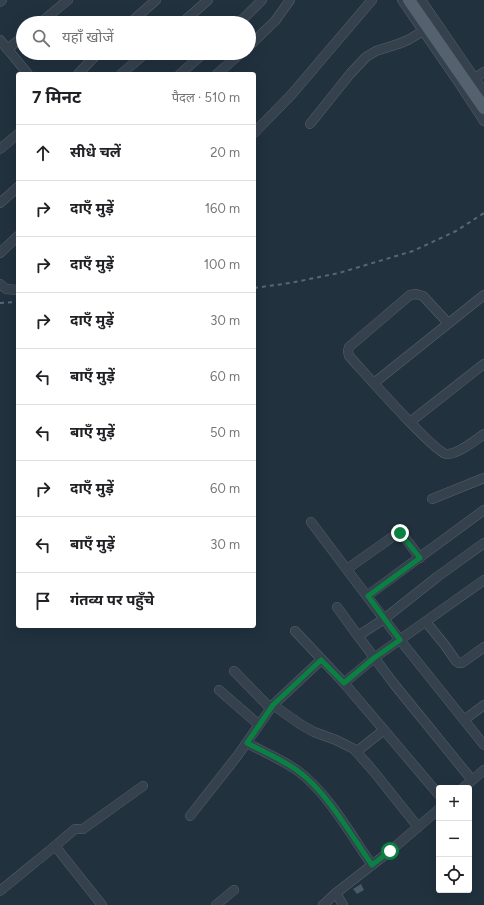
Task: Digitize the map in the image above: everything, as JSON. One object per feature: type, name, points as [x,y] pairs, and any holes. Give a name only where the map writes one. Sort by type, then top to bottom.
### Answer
[{"type":"main road","points":[[409,0],[484,108]]},
{"type":"street","points":[[49,16],[68,0]]},
{"type":"street","points":[[138,16],[156,0]]},
{"type":"street","points":[[190,16],[208,0]]},
{"type":"street","points":[[246,16],[262,0]]},
{"type":"street","points":[[256,39],[275,21],[290,0]]},
{"type":"street","points":[[256,131],[292,94],[372,0]]},
{"type":"street","points":[[402,0],[484,121]]},
{"type":"street","points":[[421,0],[484,92]]},
{"type":"street","points":[[310,124],[350,74],[366,57],[376,51],[408,40],[423,31]]},
{"type":"street","points":[[0,40],[16,60]]},
{"type":"street","points":[[7,49],[16,42]]},
{"type":"street","points":[[16,60],[26,72]]},
{"type":"street","points":[[80,72],[91,60]]},
{"type":"street","points":[[123,72],[138,60]]},
{"type":"street","points":[[182,72],[196,60]]},
{"type":"street","points":[[219,72],[233,60]]},
{"type":"street","points":[[475,78],[484,72]]},
{"type":"street","points":[[0,150],[16,136]]},
{"type":"street","points":[[0,203],[16,189]]},
{"type":"street","points":[[0,253],[16,238]]},
{"type":"street","points":[[0,284],[6,289],[16,290]]},
{"type":"street","points":[[448,323],[422,296],[416,294],[410,295],[349,347],[349,356],[410,422],[439,450],[447,454],[455,452],[484,434]]},
{"type":"street","points":[[374,383],[484,295]]},
{"type":"street","points":[[410,422],[484,364]]},
{"type":"street","points":[[432,499],[484,478]]},
{"type":"street","points":[[368,596],[484,510]]},
{"type":"street","points":[[311,522],[400,640],[484,745]]},
{"type":"street","points":[[347,569],[398,533],[403,535],[420,558]]},
{"type":"street","points":[[358,636],[384,619],[437,577],[484,543]]},
{"type":"street","points":[[344,683],[374,658],[484,580]]},
{"type":"street","points":[[337,607],[374,658],[472,780]]},
{"type":"street","points":[[426,622],[459,663],[484,647]]},
{"type":"street","points":[[295,631],[344,683],[436,791]]},
{"type":"street","points":[[190,816],[225,773],[247,743],[258,724],[272,707],[321,660]]},
{"type":"street","points":[[234,671],[272,707],[314,732],[350,746],[375,773],[418,827]]},
{"type":"street","points":[[219,690],[258,724]]},
{"type":"street","points":[[464,720],[484,705]]},
{"type":"street","points":[[356,752],[384,730]]},
{"type":"street","points":[[247,743],[289,766],[305,777],[322,793],[372,865]]},
{"type":"street","points":[[466,785],[484,770]]},
{"type":"street","points":[[0,891],[75,829],[83,829],[143,786]]},
{"type":"street","points":[[323,905],[436,812]]},
{"type":"street","points":[[55,846],[102,905]]},
{"type":"street","points":[[216,905],[234,890]]},
{"type":"street","points":[[336,893],[343,905]]},
{"type":"building","points":[[361,884],[364,890],[357,894],[353,889]]},
{"type":"railway","points":[[256,288],[290,283],[339,273],[413,251],[456,231],[484,213]]},
{"type":"railway","points":[[0,303],[16,302]]},
{"type":"route","points":[[390,851],[372,865],[322,793],[297,770],[247,743],[259,723],[281,696],[321,660],[344,683],[374,658],[400,640],[368,596],[420,558],[400,533]]}]
